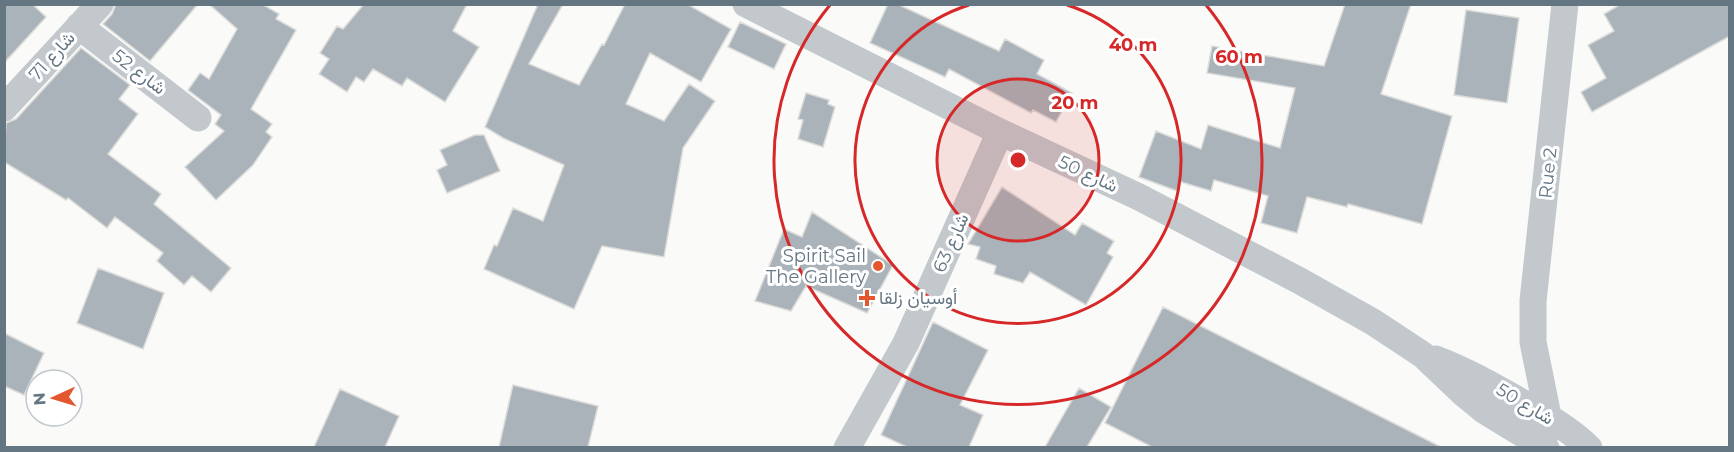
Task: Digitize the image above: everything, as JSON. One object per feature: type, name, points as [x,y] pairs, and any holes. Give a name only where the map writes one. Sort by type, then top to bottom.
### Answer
[{"type":"street","name":"شارع 71","points":[[4,108],[100,4]]},
{"type":"street","name":"شارع 50","points":[[746,4],[1000,132],[1139,198],[1300,281],[1373,322],[1424,355],[1505,435],[1543,447]]},
{"type":"street","name":"Rue 2","points":[[1548,416],[1533,342],[1533,301],[1565,4]]},
{"type":"street","name":"شارع 52","points":[[79,26],[198,118]]},
{"type":"street","name":"شارع 63","points":[[847,447],[906,343],[1000,132]]},
{"type":"street","name":"Rue 2","points":[[1505,435],[1510,394],[1533,342]]},
{"type":"street","name":"شارع 50","points":[[1424,355],[1454,366],[1510,394],[1548,416],[1589,447]]},
{"type":"street","points":[[1543,447],[1548,416]]},
{"type":"building","points":[[4,4],[32,4],[46,17],[4,63]]},
{"type":"building","points":[[116,4],[198,4],[150,61],[103,24],[112,14]]},
{"type":"building","points":[[209,4],[262,4],[279,14],[276,19],[296,30],[251,109],[272,124],[266,132],[272,137],[253,165],[216,200],[185,167],[224,131],[215,124],[221,115],[188,90],[200,73],[209,79],[237,29]]},
{"type":"building","points":[[364,4],[467,4],[453,31],[479,47],[445,102],[407,78],[402,86],[373,69],[364,82],[356,77],[347,92],[319,74],[329,59],[320,53],[337,26],[343,29]]},
{"type":"building","points":[[538,4],[563,4],[529,64],[579,85],[602,44],[604,45],[625,4],[687,4],[731,29],[701,82],[650,53],[626,104],[664,121],[689,84],[715,101],[683,148],[664,257],[602,246],[574,309],[484,269],[494,245],[497,246],[513,208],[543,221],[564,165],[503,138],[485,127]]},
{"type":"building","points":[[888,4],[897,4],[999,51],[1005,39],[1044,60],[1037,74],[1072,93],[1056,122],[1033,110],[1031,113],[949,69],[945,77],[870,43]]},
{"type":"building","points":[[1345,4],[1411,4],[1381,94],[1452,116],[1422,224],[1348,204],[1347,207],[1307,197],[1297,233],[1261,223],[1268,196],[1214,180],[1211,191],[1181,182],[1177,191],[1139,177],[1156,131],[1201,149],[1208,125],[1280,148],[1295,88],[1207,73],[1212,46],[1324,66]]},
{"type":"building","points":[[1621,4],[1730,4],[1730,36],[1592,112],[1581,92],[1606,78],[1588,45],[1614,31],[1604,14]]},
{"type":"building","points":[[1466,10],[1519,18],[1507,103],[1454,95]]},
{"type":"building","points":[[740,22],[786,44],[774,69],[728,47]]},
{"type":"building","points":[[81,48],[130,85],[119,99],[138,114],[108,154],[161,194],[154,204],[231,268],[211,292],[192,276],[184,285],[157,261],[163,253],[115,217],[107,228],[68,198],[66,200],[4,162],[6,123],[16,119]]},
{"type":"building","points":[[806,93],[829,100],[828,104],[835,107],[823,147],[798,139],[803,120],[798,119]]},
{"type":"building","points":[[475,135],[484,135],[500,171],[447,193],[437,170],[447,165],[440,150]]},
{"type":"building","points":[[1002,187],[1075,235],[1082,223],[1114,241],[1107,253],[1113,257],[1086,305],[1030,272],[1023,283],[994,274],[996,266],[976,259],[980,247],[968,244]]},
{"type":"building","points":[[812,212],[893,265],[867,313],[806,286],[791,311],[755,301],[784,229],[802,237]]},
{"type":"building","points":[[98,268],[164,293],[143,349],[77,323]]},
{"type":"building","points":[[1163,307],[1441,447],[1152,447],[1105,423]]},
{"type":"building","points":[[933,322],[988,350],[960,405],[983,415],[969,447],[907,447],[881,435]]},
{"type":"building","points":[[4,333],[44,353],[37,368],[24,368],[24,395],[4,386]]},
{"type":"building","points":[[513,385],[598,406],[588,447],[499,447]]},
{"type":"building","points":[[1079,388],[1111,407],[1087,447],[1045,447]]},
{"type":"building","points":[[340,389],[399,416],[385,447],[314,447]]},
{"type":"place","name":"Spirit Sail The Gallery","points":[[878,266]]},
{"type":"place","name":"أوسيان زلقا","points":[[867,298]]}]
